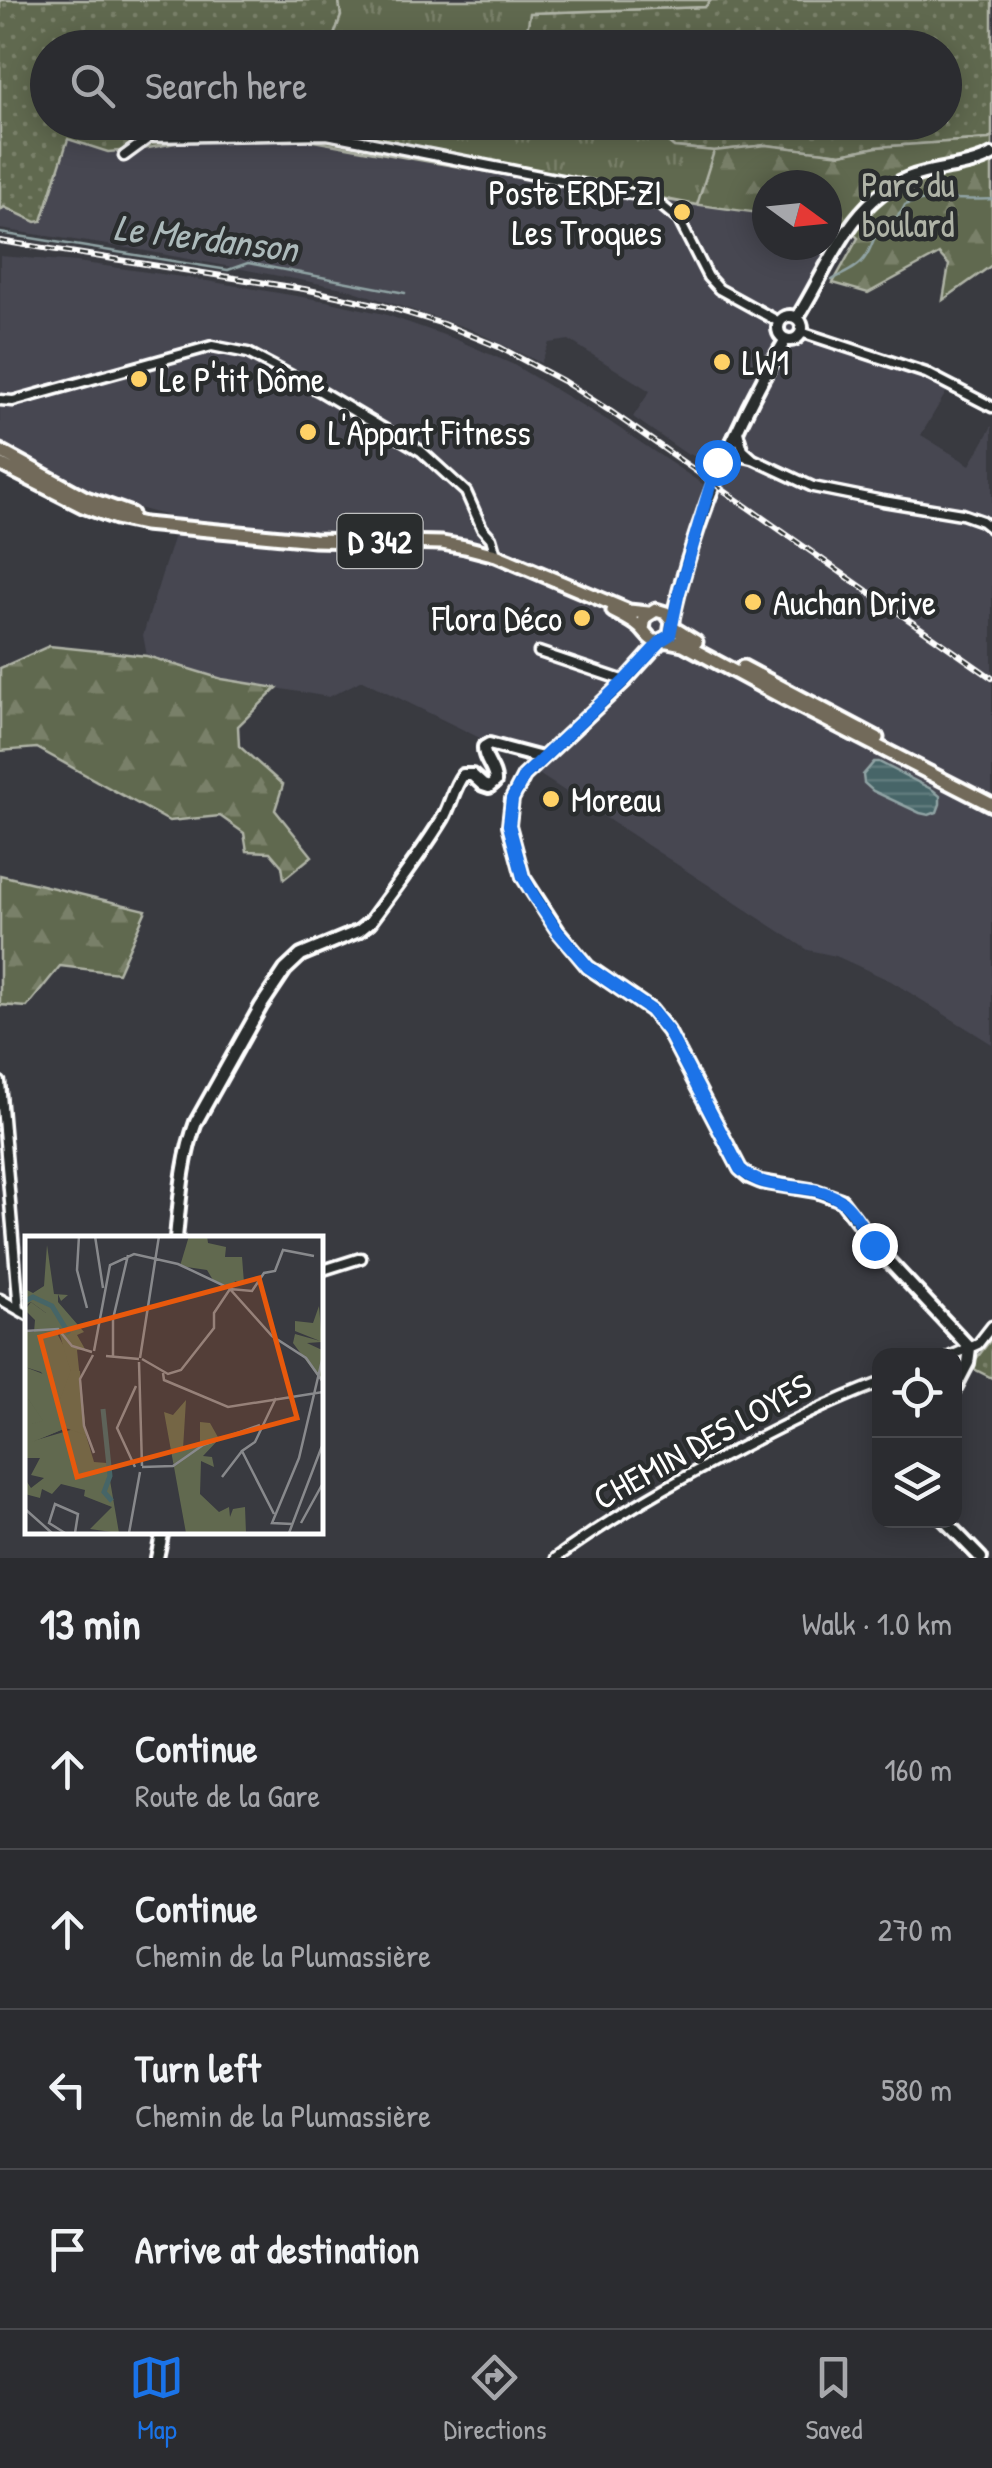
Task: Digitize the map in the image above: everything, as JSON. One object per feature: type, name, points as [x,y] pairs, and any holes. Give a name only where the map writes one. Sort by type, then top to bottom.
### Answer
[{"type":"main road","name":"D 342","points":[[0,451],[86,498],[174,526]]},
{"type":"main road","name":"D 342","points":[[0,464],[83,506],[144,524],[314,540],[442,543],[496,555],[630,611],[654,612]]},
{"type":"main road","name":"D 342","points":[[577,590],[644,632]]},
{"type":"main road","points":[[992,797],[684,636],[666,613],[654,612],[643,620],[644,632],[653,640],[683,644],[992,805]]},
{"type":"main road","points":[[662,640],[670,635],[673,624]]},
{"type":"street","points":[[124,156],[146,140]]},
{"type":"street","points":[[357,140],[642,196],[678,220],[708,277],[719,289],[780,322]]},
{"type":"street","points":[[797,318],[846,233],[875,198],[918,174],[974,163],[992,155]]},
{"type":"street","points":[[780,322],[790,316],[802,324],[796,338],[786,339]]},
{"type":"street","points":[[780,322],[779,332],[786,339]]},
{"type":"street","points":[[801,332],[936,377],[992,407]]},
{"type":"street","points":[[673,624],[703,515],[750,404],[786,339]]},
{"type":"street","points":[[0,400],[14,401],[212,346],[248,353],[421,451],[466,492],[485,537],[476,550]]},
{"type":"street","points":[[703,515],[717,462],[750,404]]},
{"type":"street","points":[[738,432],[743,450],[753,459]]},
{"type":"street","points":[[728,453],[753,459],[813,486],[962,514],[992,529]]},
{"type":"street","points":[[482,528],[491,538],[496,555]]},
{"type":"street","points":[[654,612],[678,596]]},
{"type":"street","points":[[644,632],[646,658]]},
{"type":"street","points":[[662,640],[517,787],[509,825],[523,877],[558,932],[588,967],[651,1010],[668,1031],[744,1173],[761,1182],[816,1191],[841,1200],[882,1254],[970,1348]]},
{"type":"street","points":[[538,652],[624,681]]},
{"type":"street","points":[[176,1236],[184,1164],[192,1132],[285,970],[300,956],[359,932],[370,922],[425,847],[449,808],[463,775],[472,775],[489,787],[495,782],[484,747],[489,744],[542,758]]},
{"type":"street","points":[[0,1082],[23,1313]]},
{"type":"street","points":[[322,1270],[362,1258]]},
{"type":"street","points":[[0,1299],[23,1313]]},
{"type":"street","points":[[962,1351],[978,1344],[992,1326]]},
{"type":"street","points":[[962,1375],[970,1348]]},
{"type":"street","name":"CHEMIN DES LOYES","points":[[556,1558],[665,1487],[840,1398],[872,1386]]},
{"type":"street","points":[[952,1528],[981,1558]]},
{"type":"street","points":[[158,1558],[162,1533]]},
{"type":"shaded area","points":[[68,140],[310,140],[752,212],[752,260],[824,260],[794,308],[810,339],[954,379],[921,435],[970,465],[992,426],[992,1044],[891,981],[836,956],[808,950],[528,767],[532,753],[480,738],[362,680],[329,697],[222,679],[147,656],[143,635],[179,519],[97,497],[0,445],[0,256],[189,278],[384,314],[512,364],[607,420],[704,485],[708,473],[700,460],[633,417],[650,391],[569,340],[549,343],[541,363],[470,329],[348,289],[135,249],[0,229],[0,211],[4,206],[36,222],[42,221]]},
{"type":"shaded area","points":[[874,762],[933,790],[940,796],[937,812],[920,813],[873,791],[864,783],[863,775]]},
{"type":"green space","points":[[0,0],[339,0],[341,16],[336,30],[30,30],[30,140],[68,140],[42,221],[36,222],[4,207],[0,211]]},
{"type":"green space","points":[[339,0],[711,0],[705,7],[530,13],[527,30],[336,30],[341,16]]},
{"type":"green space","points":[[711,0],[992,0],[992,136],[989,139],[877,147],[841,154],[766,145],[714,151],[674,147],[665,140],[962,140],[962,30],[527,30],[530,13],[704,7]]},
{"type":"green space","name":"Parc du boulard","points":[[992,136],[992,265],[943,300],[949,265],[939,254],[868,293],[833,283],[858,238],[842,224],[842,170],[752,170],[752,212],[308,140],[666,140],[674,147],[714,151],[766,145],[841,154]]},
{"type":"green space","points":[[71,140],[192,140],[143,149],[108,152]]},
{"type":"green space","points":[[358,140],[666,140],[674,147],[714,151],[697,205]]},
{"type":"green space","points":[[49,646],[147,656],[222,679],[277,688],[238,726],[239,746],[283,785],[275,810],[312,856],[284,879],[282,866],[270,852],[247,851],[244,833],[220,816],[169,821],[37,748],[0,751],[0,668]]},
{"type":"green space","points":[[0,875],[146,910],[118,973],[60,966],[27,1007],[0,1005]]},
{"type":"green space","points":[[992,1338],[992,1378],[970,1367]]},
{"type":"waterway","points":[[832,280],[863,260],[877,234],[905,205],[936,199],[992,199]]},
{"type":"waterway","name":"Le Merdanson","points":[[0,233],[228,270],[248,263],[405,293]]},
{"type":"railway","points":[[0,241],[304,289],[384,306],[499,347],[610,411],[992,678]]},
{"type":"place","name":"Poste ERDF ZI Les Troques","points":[[682,212]]},
{"type":"place","name":"LW1","points":[[722,362]]},
{"type":"place","name":"Le P'tit Dôme","points":[[139,379]]},
{"type":"place","name":"L'Appart Fitness","points":[[308,432]]},
{"type":"place","name":"Auchan Drive","points":[[753,602]]},
{"type":"place","name":"Flora Déco","points":[[582,618]]},
{"type":"place","name":"Moreau","points":[[551,799]]},
{"type":"route","points":[[717,462],[670,635],[524,776],[512,799],[509,825],[523,877],[558,932],[588,967],[651,1010],[668,1031],[740,1169],[761,1182],[835,1197],[847,1206],[874,1245]]}]
